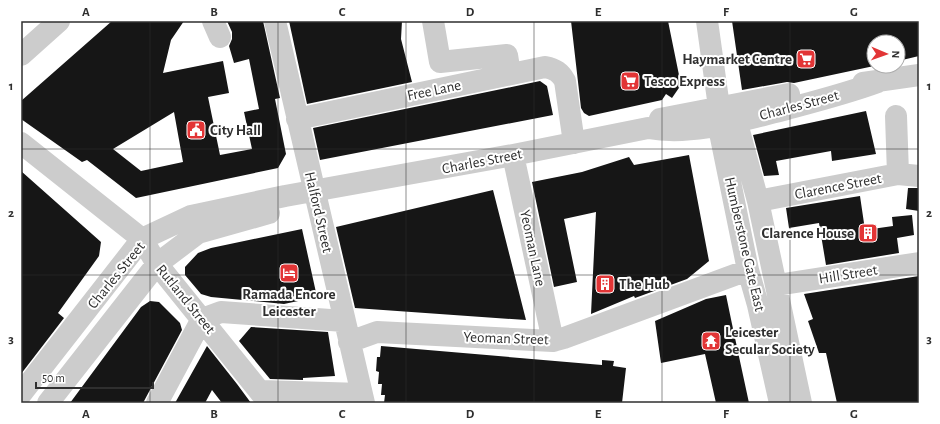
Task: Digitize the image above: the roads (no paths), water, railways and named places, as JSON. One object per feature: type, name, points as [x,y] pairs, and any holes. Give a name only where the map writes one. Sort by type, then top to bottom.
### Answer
[{"type":"street","points":[[21,55],[59,21]]},
{"type":"street","name":"Halford Street","points":[[275,21],[363,398]]},
{"type":"street","points":[[433,21],[440,62],[507,55],[510,74]]},
{"type":"street","points":[[707,21],[724,114],[758,201],[801,403]]},
{"type":"street","name":"Free Lane","points":[[298,119],[545,67],[554,68],[561,74],[565,81],[574,143]]},
{"type":"street","name":"Charles Street","points":[[21,394],[142,240],[191,216],[648,128],[663,118],[724,114],[850,84],[878,82],[919,74]]},
{"type":"street","name":"Humberstone Gate East","points":[[724,114],[748,270],[758,305],[780,403]]},
{"type":"street","points":[[896,116],[898,174]]},
{"type":"street","name":"Rutland Street","points":[[21,143],[142,240],[157,264],[264,397]]},
{"type":"street","name":"Yeoman Lane","points":[[513,155],[553,341]]},
{"type":"street","name":"Clarence Street","points":[[758,201],[898,174],[919,176]]},
{"type":"street","name":"Charles Street","points":[[48,403],[157,264],[198,233],[286,208],[315,192]]},
{"type":"street","name":"Hill Street","points":[[777,285],[918,263]]},
{"type":"street","name":"Yeoman Street","points":[[349,342],[377,332],[553,341],[748,270]]},
{"type":"street","points":[[157,403],[202,319],[221,312],[344,321]]},
{"type":"street","points":[[264,397],[363,398]]},
{"type":"place","name":"Haymarket Centre","points":[[806,59]]},
{"type":"place","name":"Tesco Express","points":[[630,81]]},
{"type":"place","name":"City Hall","points":[[196,130]]},
{"type":"place","name":"Clarence House","points":[[868,233]]},
{"type":"place","name":"Ramada Encore Leicester","points":[[289,273]]},
{"type":"place","name":"The Hub","points":[[605,284]]},
{"type":"place","name":"Leicester Secular Society","points":[[711,341]]}]
